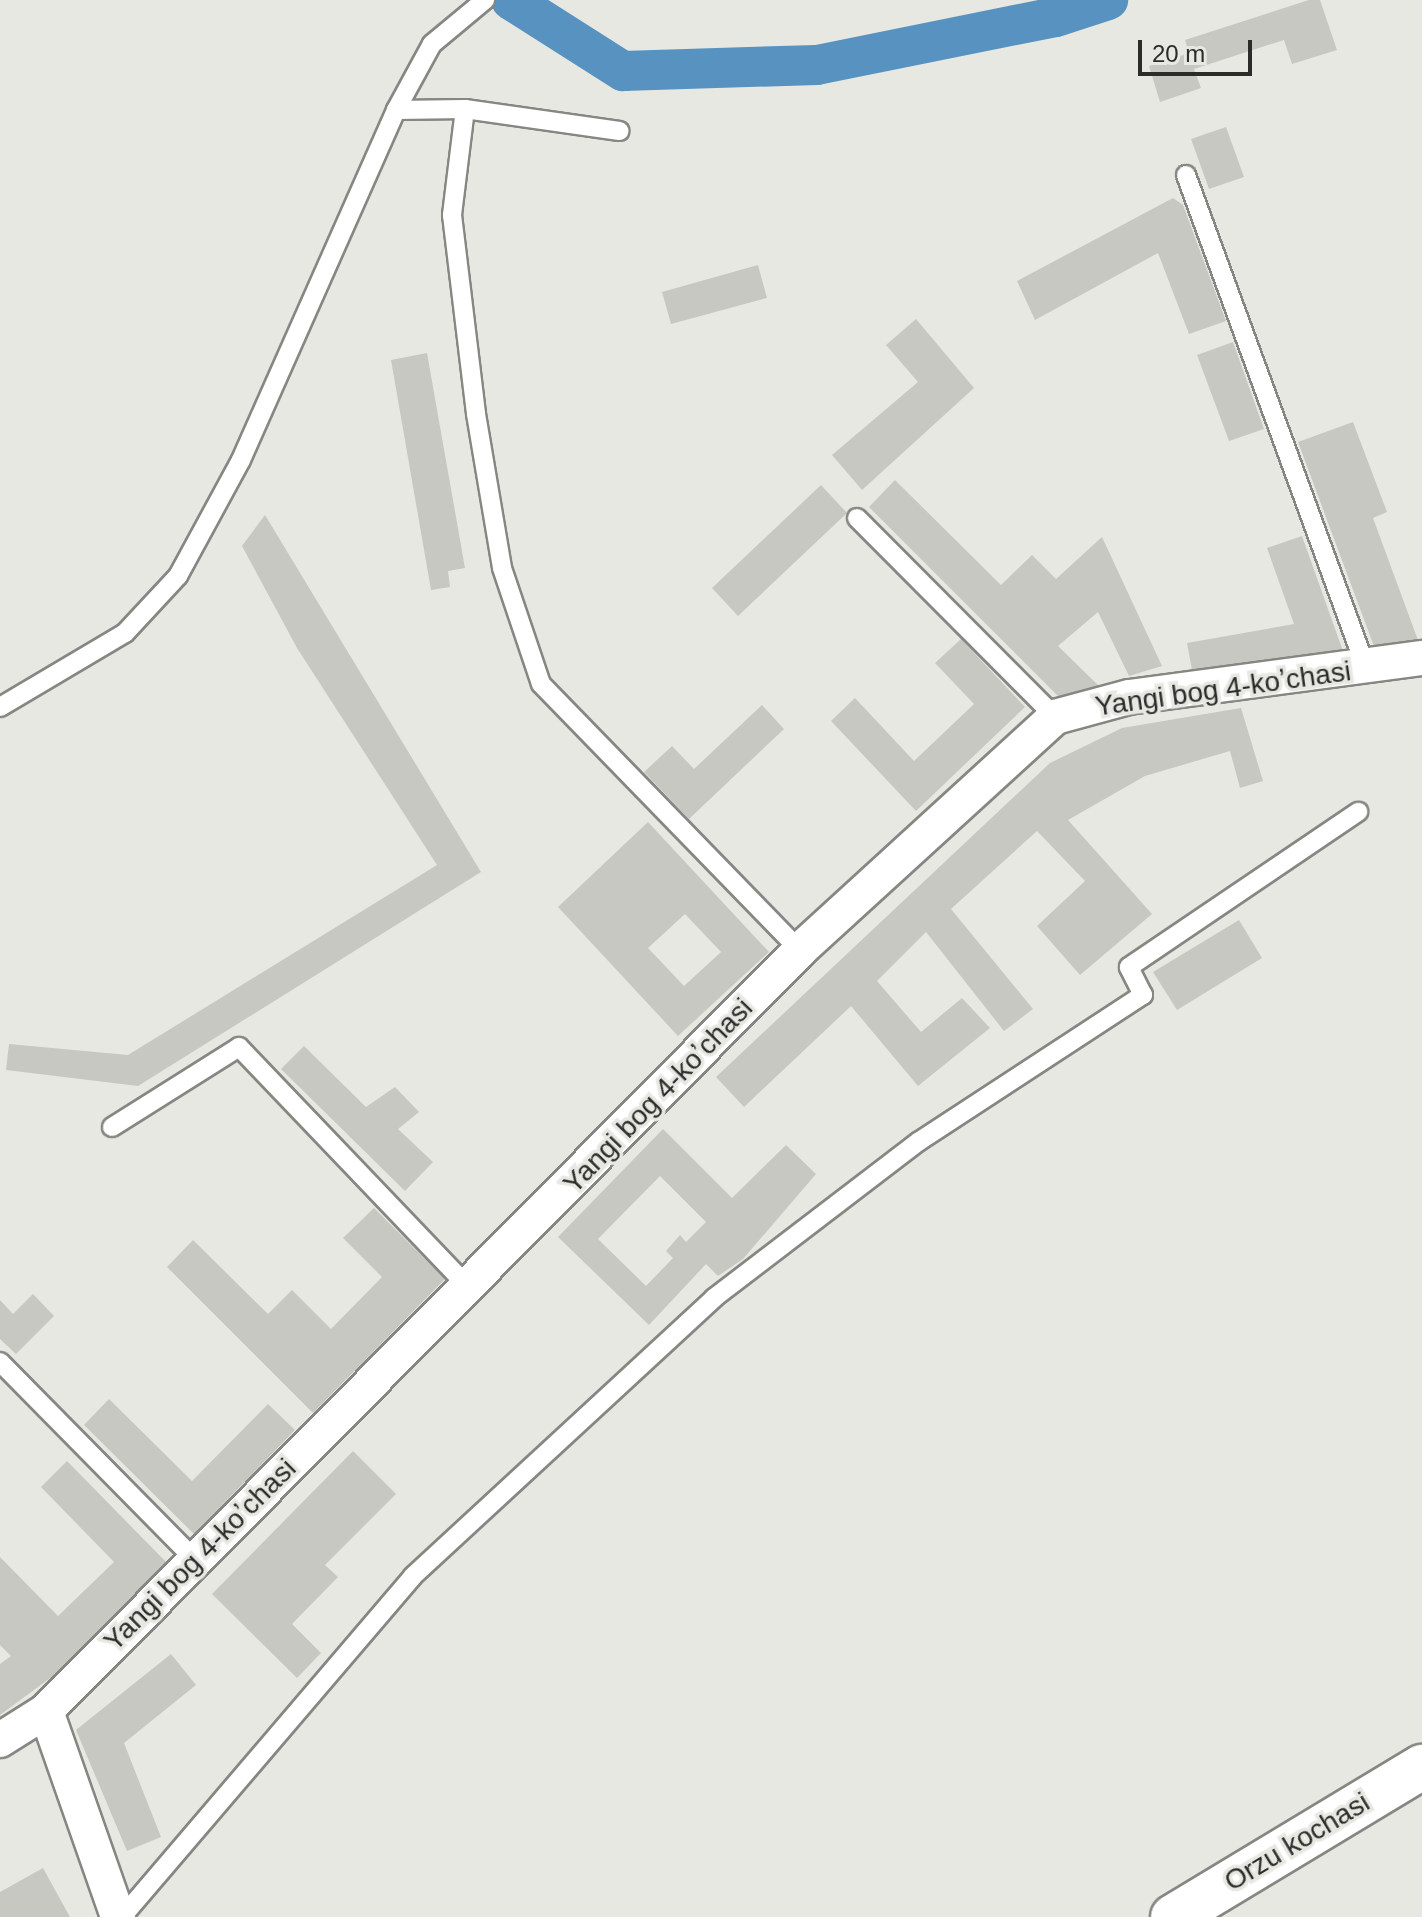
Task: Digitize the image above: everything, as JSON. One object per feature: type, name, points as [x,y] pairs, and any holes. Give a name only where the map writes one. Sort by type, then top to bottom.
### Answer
[{"type":"main road","name":"Orzu kochasi","points":[[1173,1917],[1422,1767]]},
{"type":"street","name":"Yangi bog 4-koʼchasi","points":[[0,1740],[46,1711],[194,1559],[469,1288],[800,950],[1006,754],[1055,717],[1129,697],[1366,668],[1422,658]]},
{"type":"street","points":[[46,1711],[120,1917]]},
{"type":"lane","points":[[0,707],[125,633],[178,576],[241,460],[396,110],[432,44],[485,0]]},
{"type":"lane","points":[[396,110],[465,109],[619,131]]},
{"type":"lane","points":[[465,109],[452,215],[476,414],[502,568],[541,684],[800,950]]},
{"type":"lane","points":[[1186,175],[1366,668]]},
{"type":"lane","points":[[857,518],[1055,717]]},
{"type":"lane","points":[[120,1917],[413,1576],[714,1298],[918,1142],[1143,995],[1129,967],[1358,812]]},
{"type":"lane","points":[[112,1127],[239,1047],[469,1288]]},
{"type":"lane","points":[[0,1362],[194,1559]]},
{"type":"building","points":[[1309,0],[1320,0],[1337,50],[1292,64],[1284,40],[1194,69],[1201,88],[1160,102],[1149,66],[1189,53],[1185,40]]},
{"type":"building","points":[[1226,127],[1244,177],[1209,189],[1191,139]]},
{"type":"building","points":[[1173,198],[1183,205],[1226,321],[1189,334],[1158,253],[1035,320],[1017,281]]},
{"type":"building","points":[[758,265],[767,298],[671,324],[662,292]]},
{"type":"building","points":[[916,319],[974,388],[862,490],[832,455],[918,382],[886,345]]},
{"type":"building","points":[[1233,342],[1264,429],[1229,441],[1197,355]]},
{"type":"building","points":[[427,353],[465,568],[448,571],[450,587],[431,590],[391,360]]},
{"type":"building","points":[[1353,422],[1387,512],[1373,518],[1419,643],[1375,649],[1298,442]]},
{"type":"building","points":[[895,480],[1001,585],[1032,555],[1056,579],[1102,537],[1162,666],[1129,676],[1098,612],[1058,646],[1099,686],[1061,699],[869,507]]},
{"type":"building","points":[[821,485],[847,513],[738,616],[712,588]]},
{"type":"building","points":[[265,515],[481,872],[138,1086],[6,1070],[9,1044],[128,1055],[437,865],[297,648],[242,546]]},
{"type":"building","points":[[1302,536],[1344,654],[1194,681],[1187,643],[1294,624],[1267,548]]},
{"type":"building","points":[[961,639],[1025,707],[916,811],[831,721],[855,698],[914,761],[974,704],[935,663]]},
{"type":"building","points":[[762,705],[784,729],[689,819],[644,772],[672,746],[694,769]]},
{"type":"building","points":[[1241,708],[1263,781],[1240,788],[1230,751],[1145,776],[1068,820],[1152,914],[1080,975],[1037,926],[1085,881],[1037,831],[951,909],[1033,1009],[1004,1031],[926,932],[877,981],[921,1032],[962,998],[990,1028],[918,1086],[851,1006],[744,1107],[716,1077],[1050,763],[1122,728]]},
{"type":"building","points":[[648,822],[769,952],[678,1036],[558,907]],"holes":[[[685,914],[721,952],[684,986],[648,948]]]},
{"type":"building","points":[[1239,920],[1262,958],[1177,1010],[1153,972]]},
{"type":"building","points":[[304,1046],[366,1107],[395,1087],[419,1112],[398,1129],[433,1162],[405,1191],[281,1069]]},
{"type":"building","points":[[663,1129],[732,1198],[786,1145],[816,1174],[743,1259],[718,1276],[706,1264],[649,1325],[558,1237]],"holes":[[[660,1176],[706,1222],[686,1242],[680,1235],[666,1251],[673,1258],[646,1286],[598,1239]]]},
{"type":"building","points":[[374,1208],[445,1279],[313,1413],[167,1267],[193,1240],[268,1314],[292,1290],[331,1329],[382,1277],[343,1238]]},
{"type":"building","points":[[33,1294],[54,1316],[16,1354],[0,1339],[0,1300],[13,1314]]},
{"type":"building","points":[[109,1399],[192,1481],[268,1404],[295,1430],[194,1534],[84,1425]]},
{"type":"building","points":[[353,1451],[396,1494],[325,1565],[338,1577],[292,1624],[321,1653],[297,1678],[212,1594]]},
{"type":"building","points":[[67,1461],[168,1564],[61,1670],[0,1715],[0,1664],[11,1656],[0,1645],[0,1557],[58,1616],[114,1562],[41,1487]]},
{"type":"building","points":[[171,1654],[196,1685],[124,1743],[161,1837],[127,1851],[76,1730]]},
{"type":"building","points":[[43,1868],[70,1917],[0,1917],[0,1892]]},
{"type":"waterway","points":[[511,0],[623,71],[817,65],[1056,17],[1108,0]]}]
